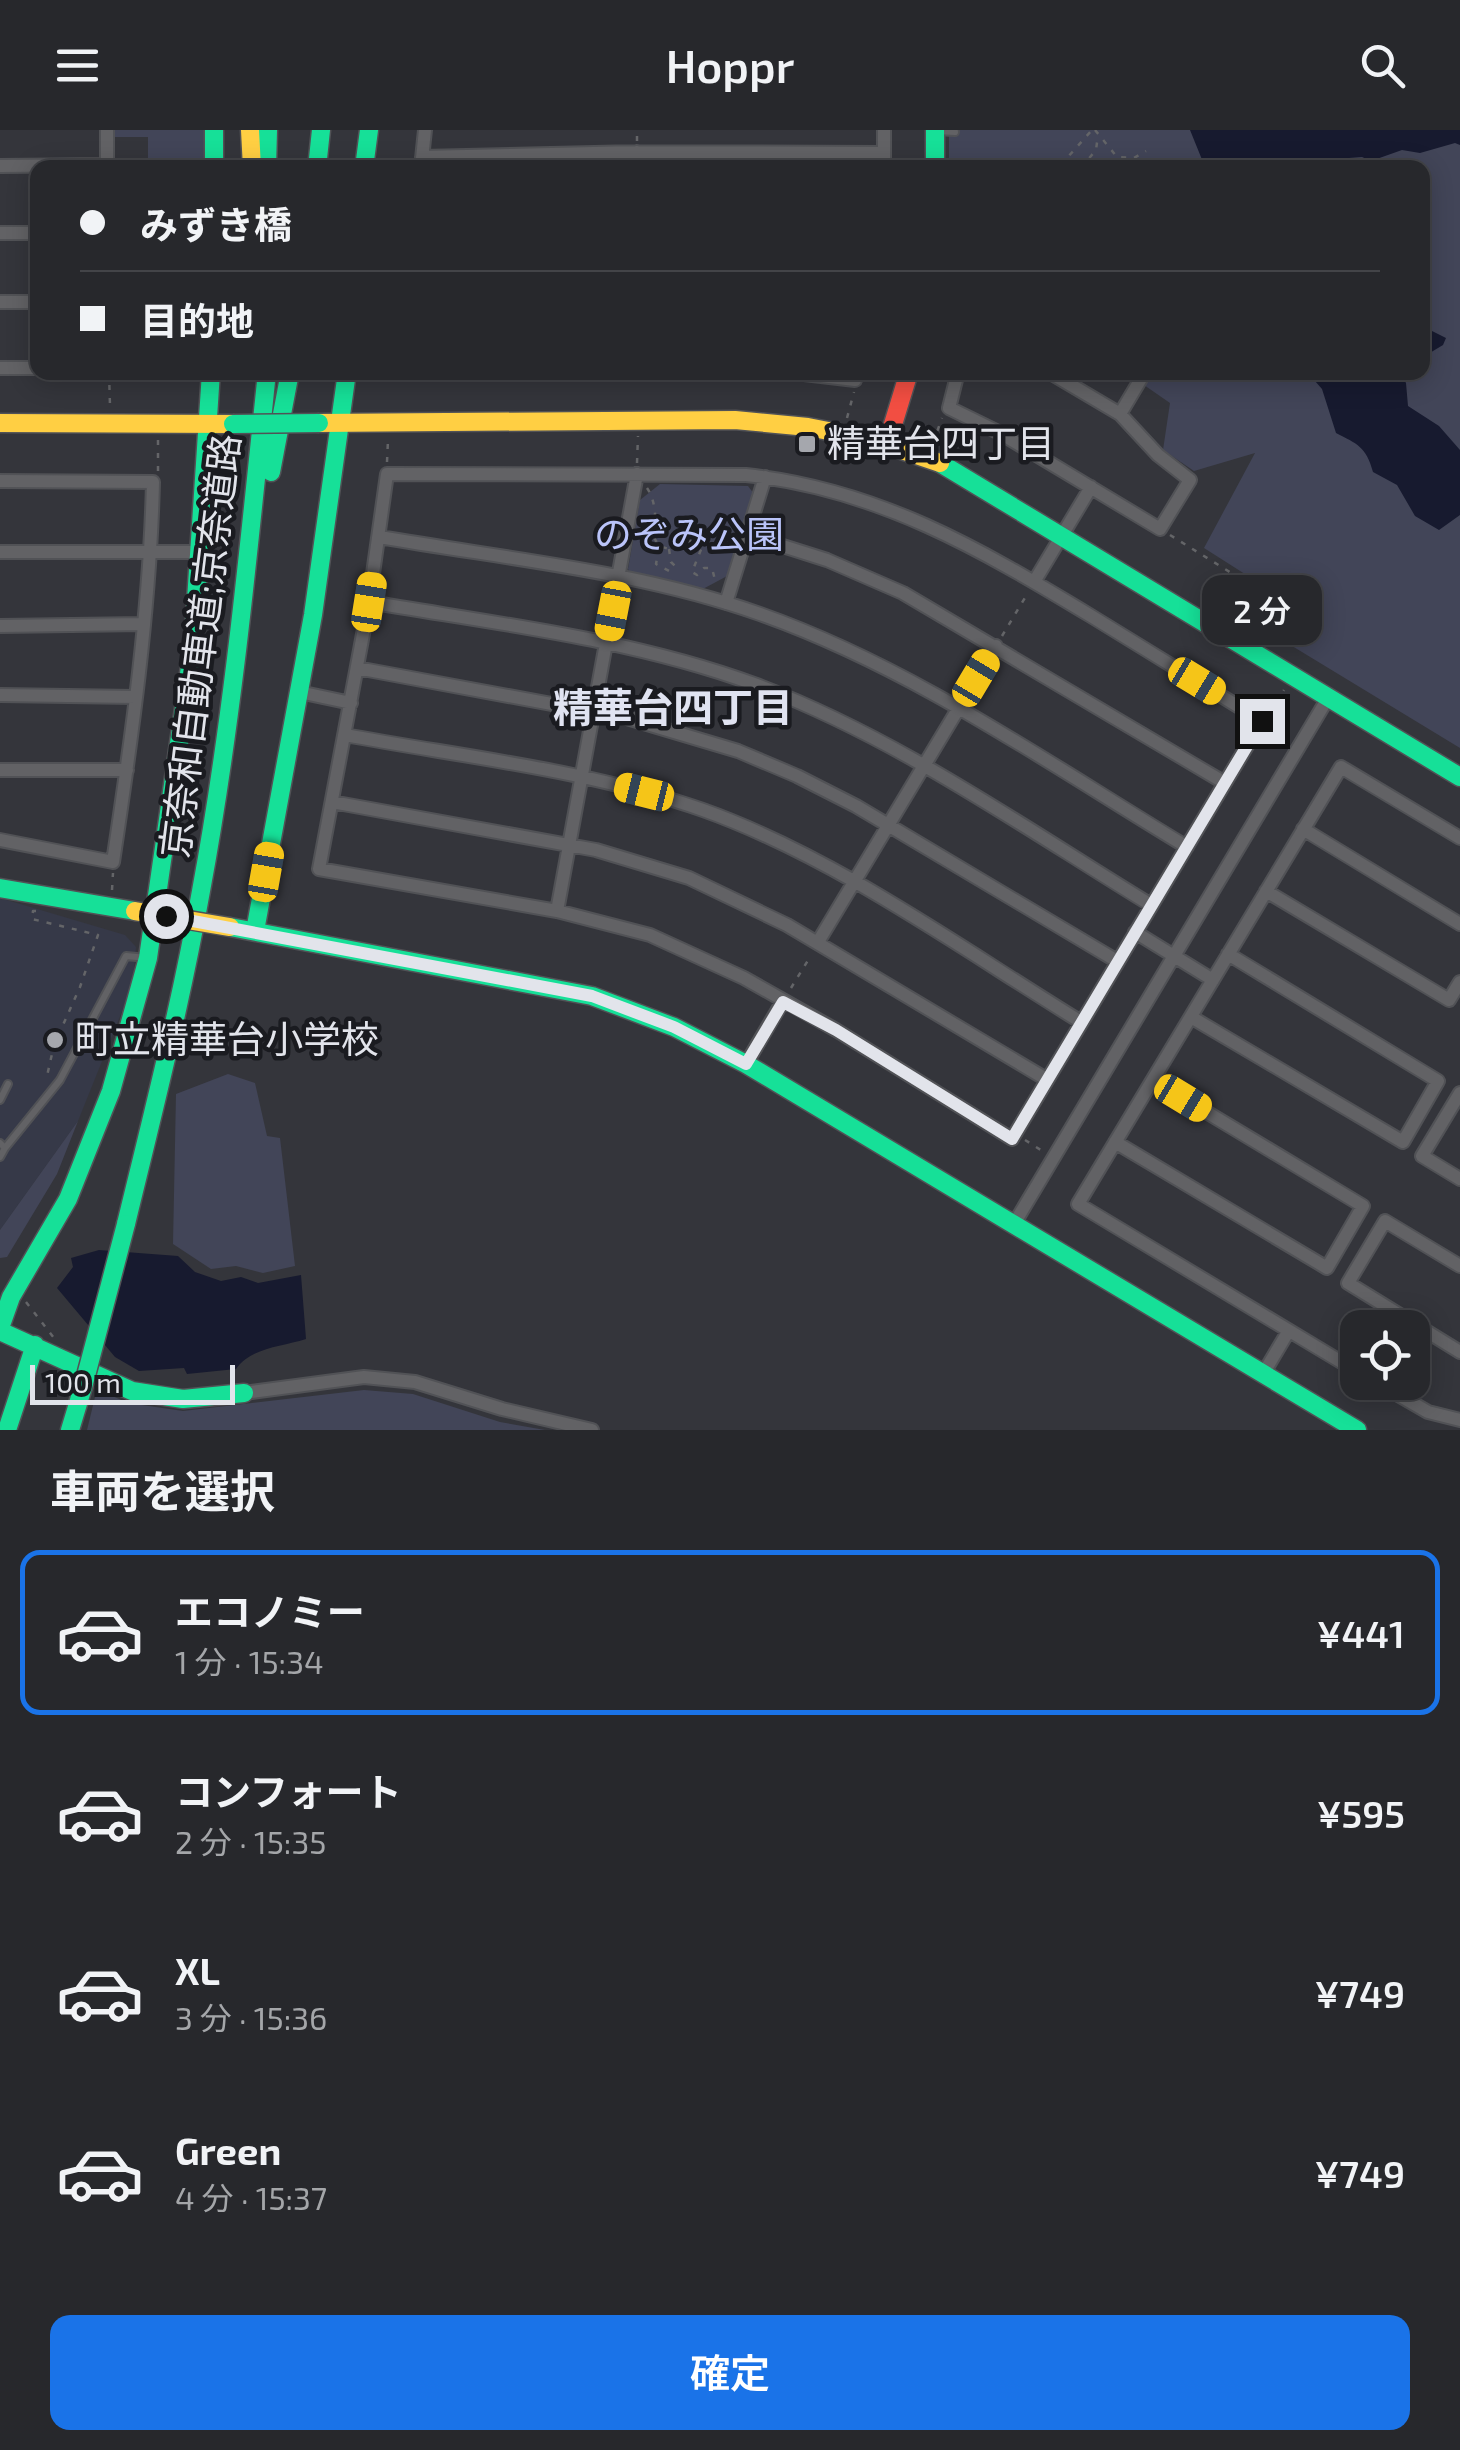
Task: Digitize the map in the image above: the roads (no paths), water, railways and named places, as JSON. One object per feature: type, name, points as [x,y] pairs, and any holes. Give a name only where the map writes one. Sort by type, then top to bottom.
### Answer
[{"type":"main road","points":[[214,130],[214,160]]},
{"type":"main road","points":[[250,130],[252,160]]},
{"type":"main road","points":[[267,160],[268,130]]},
{"type":"main road","points":[[276,160],[278,130]]},
{"type":"main road","points":[[318,160],[321,130]]},
{"type":"main road","points":[[365,160],[369,130]]},
{"type":"main road","points":[[935,131],[935,160]]},
{"type":"main road","points":[[211,380],[191,663],[148,958],[111,1091],[76,1181],[12,1297],[0,1330],[132,1391],[160,1398],[244,1393]]},
{"type":"main road","name":"京奈和自動車道;京奈道路","points":[[70,1430],[126,1224],[167,1044],[240,564],[255,380]]},
{"type":"main road","name":"京奈和自動車道;京奈道路","points":[[167,1044],[180,1002],[202,888],[238,649],[265,380]]},
{"type":"main road","points":[[238,649],[288,380]]},
{"type":"main road","points":[[256,931],[299,692],[346,380]]},
{"type":"main road","points":[[887,444],[907,380]]},
{"type":"main road","points":[[0,423],[736,420],[808,427],[887,444],[944,466],[1460,776]]},
{"type":"main road","points":[[0,888],[256,931],[592,996],[674,1027],[746,1064],[1357,1430]]},
{"type":"main road","points":[[7,1430],[35,1345]]},
{"type":"street","points":[[106,130],[107,160]]},
{"type":"street","points":[[421,160],[424,130]]},
{"type":"street","points":[[464,160],[637,152],[884,160],[884,130]]},
{"type":"street","points":[[637,152],[638,160]]},
{"type":"street","points":[[0,166],[30,166]]},
{"type":"street","points":[[0,233],[30,233]]},
{"type":"street","points":[[0,302],[30,302]]},
{"type":"street","points":[[0,368],[30,368]]},
{"type":"street","points":[[956,380],[949,408],[1000,433],[1160,530],[1190,480],[1158,455],[1120,414],[1063,380]]},
{"type":"street","points":[[1120,414],[1140,380]]},
{"type":"street","points":[[387,474],[637,474],[765,477],[886,507],[942,530],[1034,582],[1262,721],[1012,1139],[836,1030],[684,949],[616,924],[319,868],[358,668],[387,474]]},
{"type":"street","points":[[557,911],[637,474]]},
{"type":"street","points":[[726,603],[765,477]]},
{"type":"street","points":[[0,480],[153,482],[151,551],[113,862],[0,840]]},
{"type":"street","points":[[1034,582],[1091,487]]},
{"type":"street","points":[[748,535],[865,576],[996,646],[1225,783]]},
{"type":"street","points":[[380,537],[620,578],[726,603],[852,652],[957,709],[1187,847]]},
{"type":"street","points":[[0,552],[200,552]]},
{"type":"street","points":[[369,602],[606,644],[692,664],[751,683],[846,724],[923,766],[1152,904]]},
{"type":"street","points":[[0,626],[142,624]]},
{"type":"street","points":[[818,942],[996,646]]},
{"type":"street","points":[[358,668],[677,731],[738,751],[798,776],[887,825],[1117,961]]},
{"type":"street","points":[[299,692],[351,704]]},
{"type":"street","points":[[0,695],[135,697]]},
{"type":"street","points":[[1014,1224],[1328,698]]},
{"type":"street","points":[[345,736],[581,777],[706,812],[775,840],[853,882],[1081,1022]]},
{"type":"street","points":[[1340,1362],[1078,1204],[1341,767],[1460,838]]},
{"type":"street","points":[[0,770],[127,770]]},
{"type":"street","points":[[332,802],[628,858],[690,878],[756,907],[818,942],[1046,1080]]},
{"type":"street","points":[[1303,830],[1460,924]]},
{"type":"street","points":[[1266,891],[1449,1000],[1460,982]]},
{"type":"street","points":[[1135,932],[1213,980]]},
{"type":"street","points":[[1228,954],[1460,1093],[1422,1156],[1460,1179]]},
{"type":"street","points":[[746,1064],[783,1002]]},
{"type":"street","points":[[1191,1017],[1403,1142],[1438,1080]]},
{"type":"street","points":[[1116,1142],[1327,1268],[1363,1206],[1153,1080]]},
{"type":"street","points":[[1460,1266],[1385,1221],[1348,1284],[1460,1352]]},
{"type":"street","points":[[1263,1374],[1288,1332]]},
{"type":"street","points":[[244,1393],[364,1378],[415,1382],[502,1410],[592,1430]]},
{"type":"street","points":[[1407,1400],[1428,1412],[1460,1420]]},
{"type":"lane","points":[[935,131],[955,132]]},
{"type":"lane","points":[[0,1157],[3,1145],[60,1080],[126,956],[148,958]]},
{"type":"lane","points":[[0,1100],[8,1084]]},
{"type":"place","name":"精華台四丁目","points":[[807,444]]},
{"type":"place","name":"町立精華台小学校","points":[[55,1040]]},
{"type":"district","name":"精華台四丁目","points":[[673,708]]},
{"type":"park label","name":"のぞみ公園","points":[[689,535]]}]
